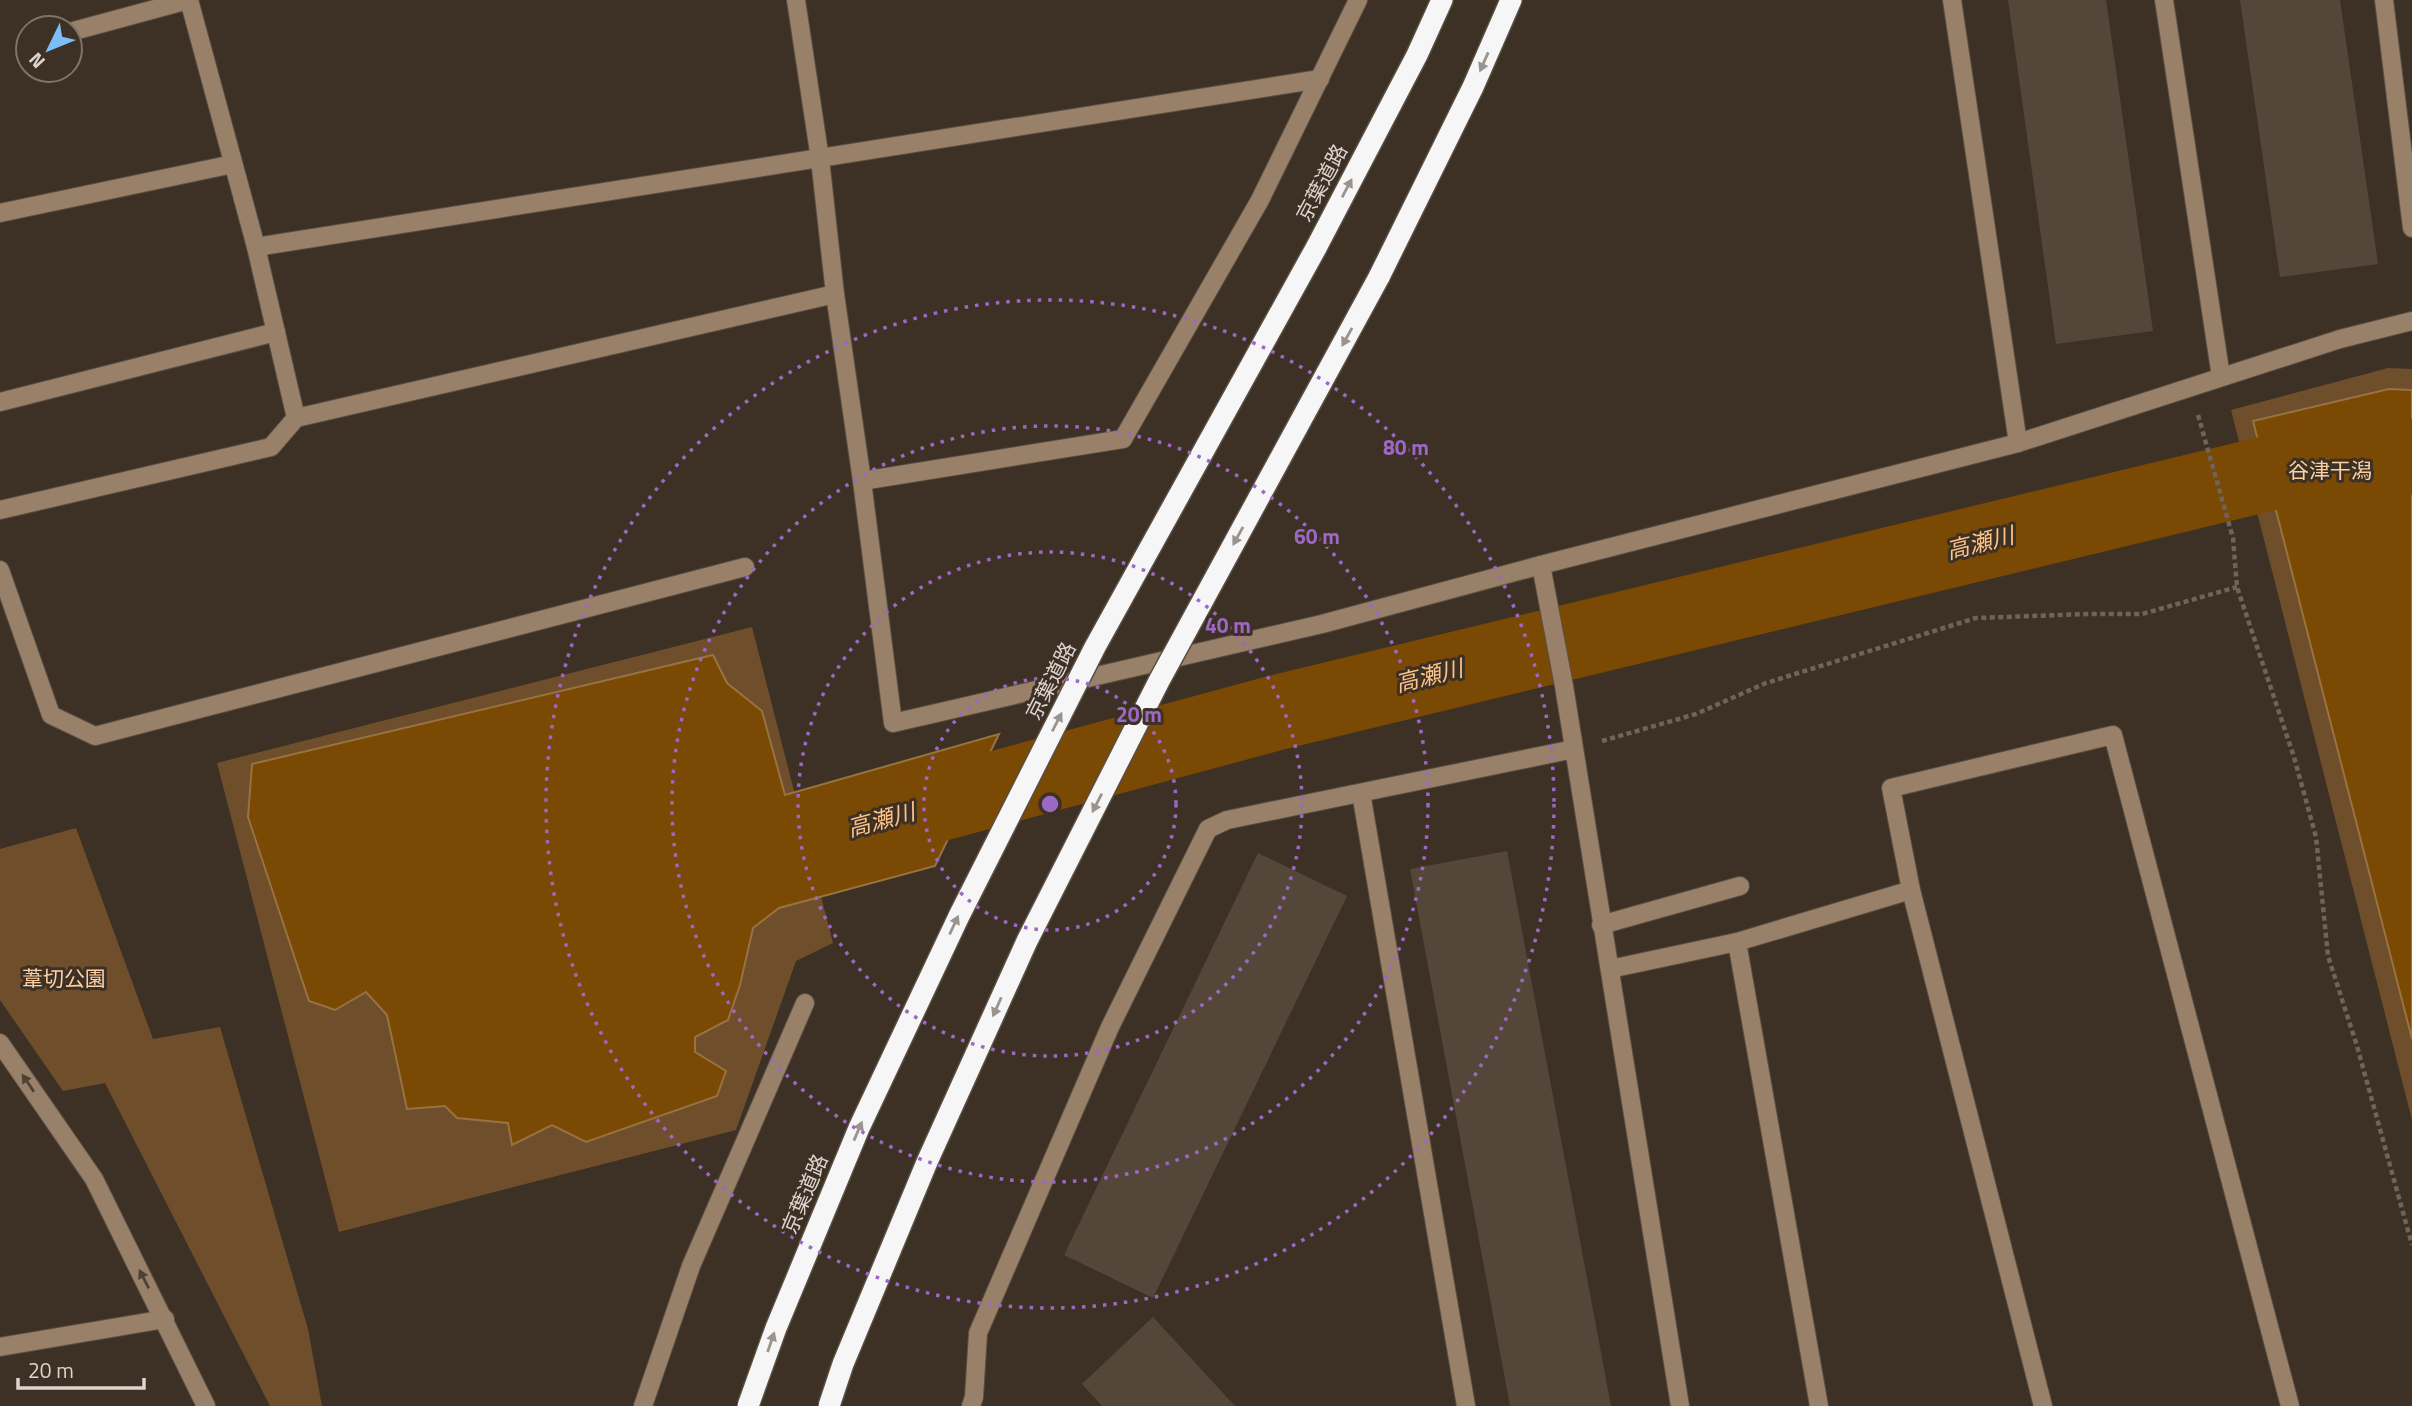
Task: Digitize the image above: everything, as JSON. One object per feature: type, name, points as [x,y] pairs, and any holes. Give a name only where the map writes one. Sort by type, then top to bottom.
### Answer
[{"type":"highway","name":"京葉道路","points":[[748,1406],[776,1328],[859,1128],[959,916],[1095,647],[1316,248],[1417,55],[1442,0]]},
{"type":"highway","points":[[829,1406],[927,1162],[1027,941],[1159,681],[1380,277],[1473,87],[1511,0]]},
{"type":"street","points":[[84,28],[189,0],[256,247],[296,418]]},
{"type":"street","points":[[796,0],[820,159],[835,294],[893,723],[1322,624],[2018,443],[2340,339],[2412,321]]},
{"type":"street","points":[[862,481],[1123,439],[1260,200],[1358,0]]},
{"type":"street","points":[[1952,0],[2018,443]]},
{"type":"street","points":[[2164,0],[2221,377]]},
{"type":"street","points":[[2384,0],[2412,228]]},
{"type":"street","points":[[256,247],[1320,79]]},
{"type":"street","points":[[0,213],[233,164]]},
{"type":"street","points":[[0,510],[271,447],[296,418],[835,294]]},
{"type":"street","points":[[0,402],[276,332]]},
{"type":"street","points":[[1541,565],[1564,686],[1680,1406]]},
{"type":"street","points":[[0,570],[51,715],[95,736],[745,567]]},
{"type":"street","points":[[2043,1406],[1911,890],[1891,788],[2113,736],[2290,1406]]},
{"type":"street","points":[[971,1406],[974,1397],[978,1333],[1110,1027],[1208,829],[1227,820],[1574,749]]},
{"type":"street","points":[[1361,793],[1466,1406]]},
{"type":"street","points":[[1601,925],[1740,886]]},
{"type":"street","points":[[1609,970],[1737,942],[1911,890]]},
{"type":"street","points":[[1737,942],[1819,1406]]},
{"type":"street","points":[[643,1406],[691,1266],[805,1003]]},
{"type":"street","points":[[0,1043],[94,1179],[206,1406]]},
{"type":"street","points":[[0,1347],[165,1319]]},
{"type":"path","points":[[2198,415],[2233,538],[2236,587],[2294,757],[2316,837],[2328,956],[2357,1046],[2412,1245]]},
{"type":"path","points":[[1574,749],[1696,714],[1766,683],[1976,618],[2142,614],[2236,587]]},
{"type":"green space","name":"谷津干潟","points":[[2388,368],[2412,369],[2412,1120],[2231,410]]},
{"type":"green space","points":[[752,627],[833,943],[796,961],[736,1130],[339,1232],[217,763]]},
{"type":"green space","name":"葦切公園","points":[[76,828],[153,1039],[220,1027],[308,1329],[322,1406],[270,1406],[105,1083],[63,1091],[0,1000],[0,849]]},
{"type":"water","name":"谷津干潟","points":[[2389,389],[2412,390],[2412,1039],[2253,421]]},
{"type":"water","points":[[713,655],[727,683],[762,711],[785,795],[999,734],[935,866],[779,908],[753,928],[740,985],[728,1020],[695,1037],[695,1052],[726,1071],[717,1096],[586,1142],[552,1125],[512,1145],[508,1123],[457,1118],[445,1106],[407,1109],[387,1015],[366,992],[335,1010],[309,1001],[248,817],[252,764]]},
{"type":"building","points":[[2008,0],[2106,0],[2153,331],[2056,344]]},
{"type":"building","points":[[2240,0],[2340,0],[2378,264],[2280,277]]},
{"type":"building","points":[[1507,851],[1611,1406],[1510,1406],[1410,869]]},
{"type":"building","points":[[1258,853],[1347,896],[1153,1298],[1064,1255]]},
{"type":"building","points":[[1153,1317],[1235,1406],[1102,1406],[1082,1384]]},
{"type":"waterway","name":"高瀬川","points":[[868,823],[1279,712],[2369,449],[2412,457]]}]
